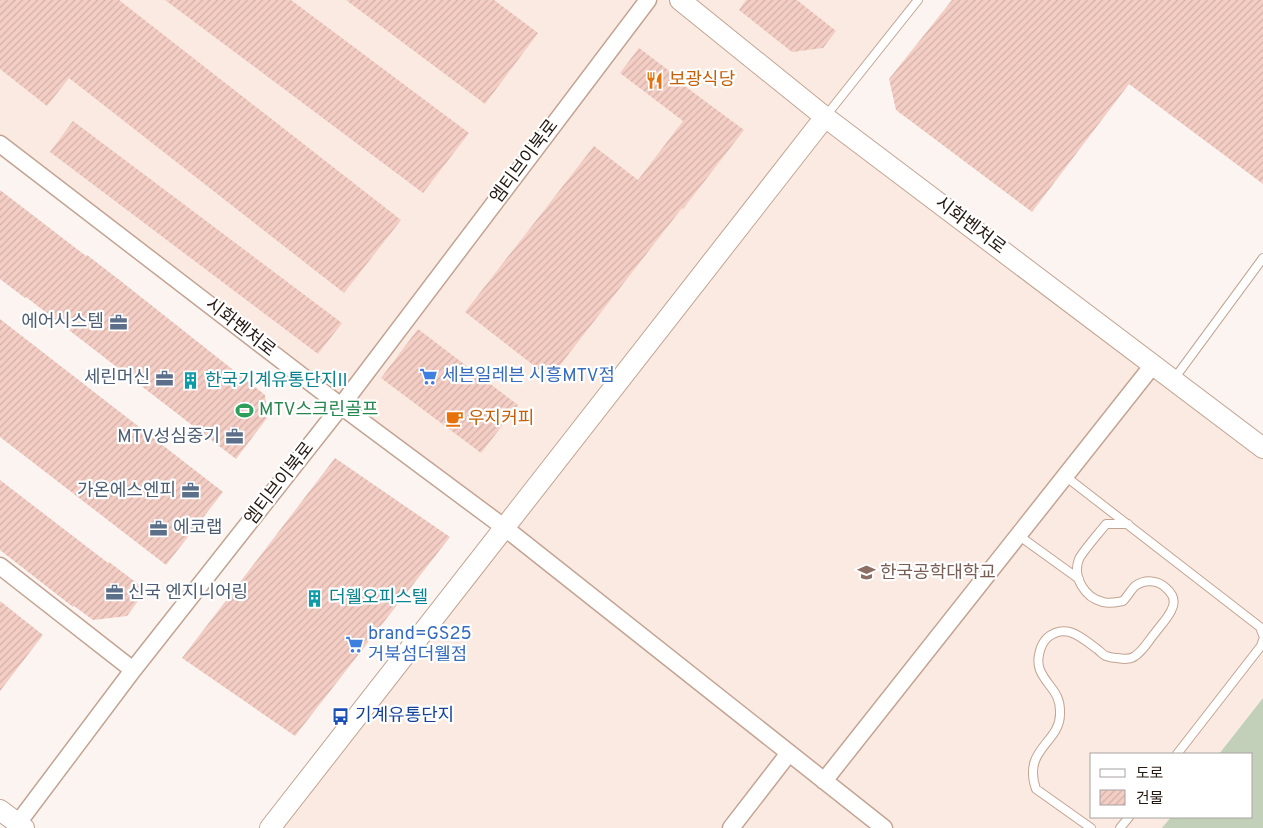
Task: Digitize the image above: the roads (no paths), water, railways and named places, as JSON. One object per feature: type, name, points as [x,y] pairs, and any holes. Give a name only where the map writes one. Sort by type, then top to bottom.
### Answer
[{"type":"street","name":"엠티브이북로","points":[[0,810],[21,826],[134,670],[341,406],[648,0]]},
{"type":"street","name":"시화벤처로","points":[[680,0],[825,116],[1263,448]]},
{"type":"street","points":[[270,828],[825,116]]},
{"type":"street","name":"시화벤처로","points":[[0,144],[341,406],[505,528],[884,828]]},
{"type":"street","points":[[824,780],[1153,365]]},
{"type":"street","points":[[0,566],[134,670]]},
{"type":"street","points":[[732,828],[789,753]]},
{"type":"lane","points":[[825,116],[918,0]]},
{"type":"lane","points":[[1174,380],[1263,258]]},
{"type":"lane","points":[[1065,476],[1260,627],[1263,635]]},
{"type":"lane","points":[[1091,828],[1036,789],[1033,780],[1033,766],[1038,754],[1058,726],[1060,715],[1059,701],[1054,690],[1039,669],[1041,645],[1058,632],[1069,631],[1080,636],[1106,656],[1126,660],[1136,656],[1171,611],[1174,601],[1171,592],[1155,581],[1145,582],[1136,586],[1123,601],[1104,603],[1092,597],[1082,588],[1077,569],[1080,558],[1106,524],[1128,524]]},
{"type":"lane","points":[[1018,535],[1079,580]]},
{"type":"lane","points":[[1178,753],[1261,646],[1263,640]]},
{"type":"lane","points":[[1120,828],[1128,818]]},
{"type":"place","name":"보광식당","points":[[655,80]]},
{"type":"place","name":"에어시스템","points":[[118,322]]},
{"type":"place","name":"세븐일레븐 시흥MTV점","points":[[428,376]]},
{"type":"place","name":"세린머신","points":[[164,378]]},
{"type":"place","name":"한국기계유통단지II","points":[[191,381]]},
{"type":"place","name":"MTV스크린골프","points":[[245,410]]},
{"type":"place","name":"우지커피","points":[[454,419]]},
{"type":"place","name":"MTV성심중기","points":[[234,437]]},
{"type":"place","name":"가온에스엔피","points":[[190,491]]},
{"type":"place","name":"에코랩","points":[[159,528]]},
{"type":"place","name":"한국공학대학교","points":[[866,573]]},
{"type":"place","name":"신국 엔지니어링","points":[[114,593]]},
{"type":"place","name":"더웰오피스텔","points":[[315,598]]},
{"type":"place","name":"brand=GS25 거북섬더웰점","points":[[354,644]]},
{"type":"place","name":"기계유통단지","points":[[341,716]]}]
